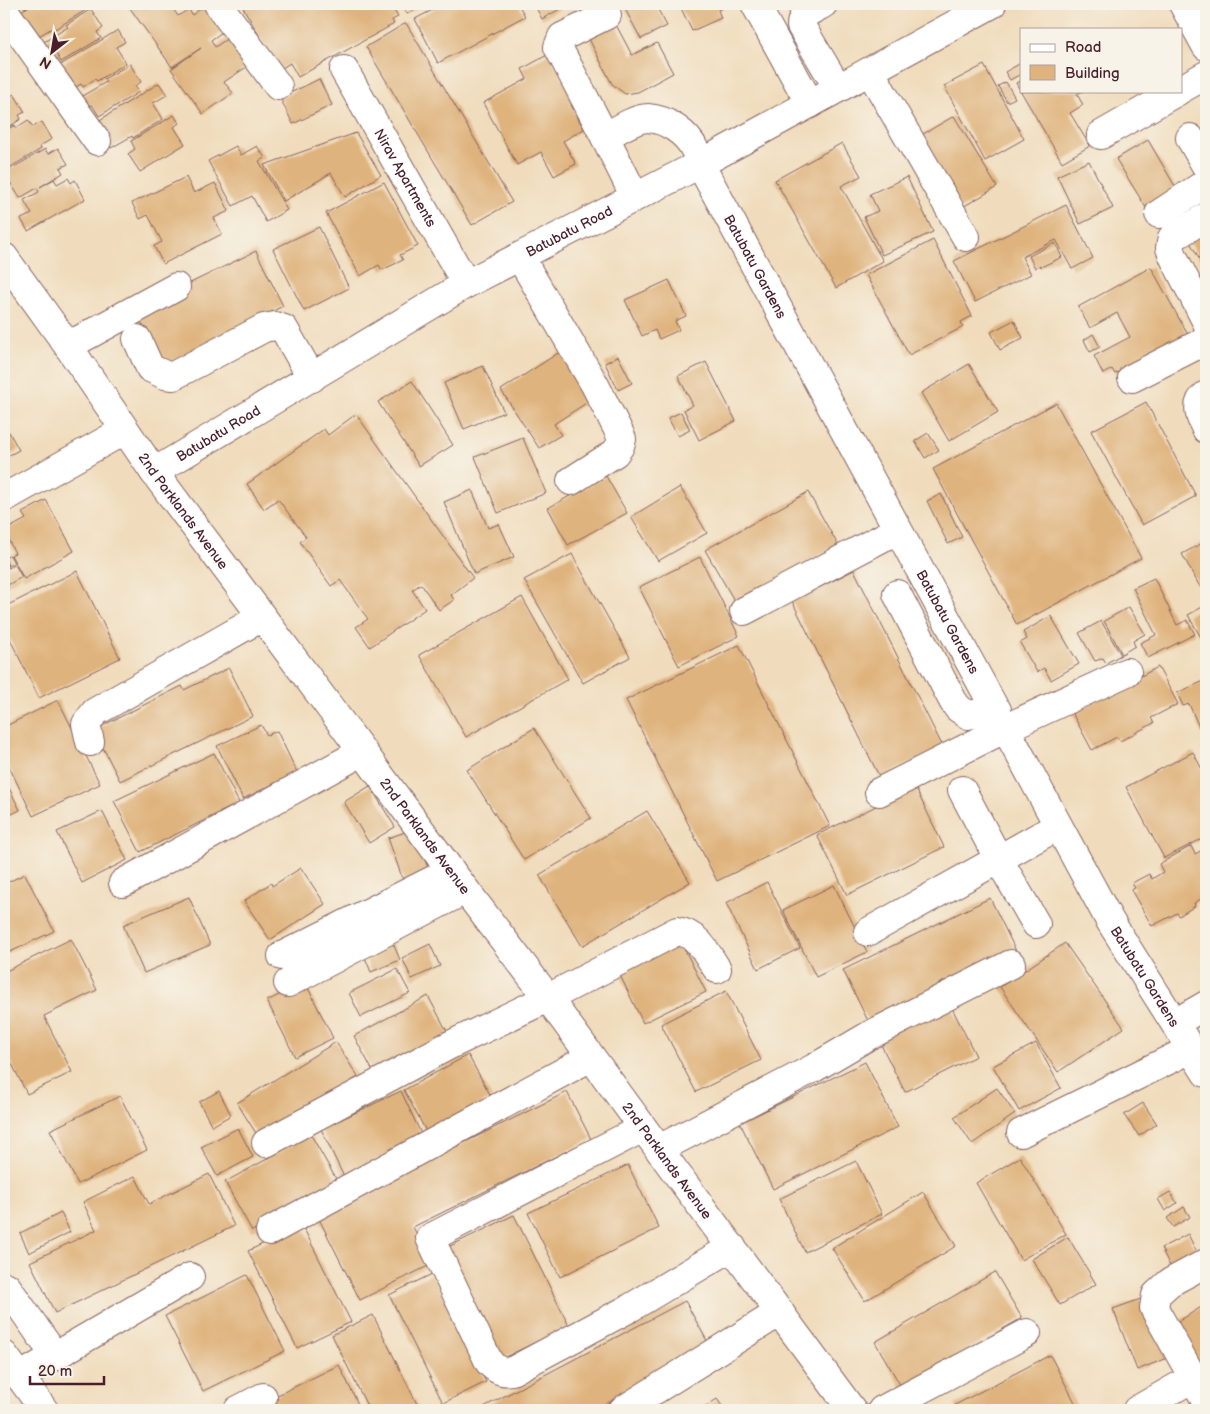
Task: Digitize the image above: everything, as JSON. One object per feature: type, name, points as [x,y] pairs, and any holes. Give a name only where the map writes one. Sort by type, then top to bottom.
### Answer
[{"type":"street","points":[[218,4],[278,86]]},
{"type":"street","points":[[754,4],[810,104]]},
{"type":"street","points":[[823,4],[805,14],[801,20],[801,26],[838,88]]},
{"type":"street","name":"Batubatu Road","points":[[154,472],[466,284],[700,164],[992,4]]},
{"type":"street","points":[[1183,4],[1206,46]]},
{"type":"street","points":[[4,10],[97,142]]},
{"type":"street","points":[[607,15],[562,37],[558,47],[635,197]]},
{"type":"street","name":"Nirav Apartments","points":[[344,70],[466,284]]},
{"type":"street","points":[[870,71],[966,237]]},
{"type":"street","points":[[1182,88],[1206,75]]},
{"type":"street","points":[[1101,135],[1176,92]]},
{"type":"street","name":"Batubatu Gardens","points":[[605,137],[630,123],[647,118],[667,123],[683,134],[695,148],[700,164],[1110,921],[1206,1073]]},
{"type":"street","points":[[1190,138],[1206,166]]},
{"type":"street","points":[[1159,214],[1206,183]]},
{"type":"street","points":[[1206,217],[1172,238],[1170,248],[1206,321]]},
{"type":"street","name":"2nd Parklands Avenue","points":[[4,257],[68,346],[154,472],[458,881],[548,998],[852,1410]]},
{"type":"street","points":[[520,257],[595,385],[622,439],[615,453],[571,481]]},
{"type":"street","points":[[68,346],[176,287]]},
{"type":"street","points":[[137,339],[150,368],[172,376],[264,328],[275,326],[284,329],[312,378]]},
{"type":"street","points":[[1132,378],[1201,343],[1206,338]]},
{"type":"street","points":[[1206,395],[1200,403],[1199,412],[1206,429]]},
{"type":"street","points":[[4,498],[125,430]]},
{"type":"street","points":[[744,611],[897,530]]},
{"type":"street","points":[[897,594],[958,708],[968,715],[1001,719]]},
{"type":"street","points":[[90,742],[86,724],[95,712],[262,618]]},
{"type":"street","points":[[879,792],[1001,719],[1127,672]]},
{"type":"street","points":[[123,883],[362,752]]},
{"type":"street","points":[[962,790],[1036,924]]},
{"type":"street","points":[[868,932],[1058,826]]},
{"type":"street","points":[[282,956],[458,881]]},
{"type":"street","points":[[288,983],[458,881]]},
{"type":"street","points":[[266,1143],[448,1046],[548,998],[677,931],[687,933],[697,940],[717,968]]},
{"type":"street","points":[[659,1149],[814,1068],[870,1035],[1012,964]]},
{"type":"street","points":[[1174,1023],[1206,1005]]},
{"type":"street","points":[[1021,1133],[1192,1050]]},
{"type":"street","points":[[270,1231],[591,1057]]},
{"type":"street","points":[[643,1128],[430,1238],[489,1362],[498,1370],[512,1371],[630,1308],[732,1247]]},
{"type":"street","points":[[1138,1410],[1200,1390],[1154,1308],[1156,1295],[1169,1283],[1206,1263]]},
{"type":"street","points":[[19,1377],[190,1277]]},
{"type":"street","points":[[7,1287],[55,1356]]},
{"type":"street","points":[[623,1410],[780,1312]]},
{"type":"street","points":[[882,1410],[1027,1333]]},
{"type":"street","points":[[4,1355],[44,1410]]},
{"type":"street","points":[[238,1410],[263,1397]]},
{"type":"building","points":[[23,4],[31,4],[25,8]]},
{"type":"building","points":[[33,4],[82,4],[86,10],[55,29],[54,27],[37,37],[21,11]]},
{"type":"building","points":[[127,4],[182,4],[174,10],[178,16],[189,9],[192,15],[207,4],[225,30],[211,40],[215,47],[231,36],[251,64],[224,82],[233,93],[203,114],[171,69],[201,48],[172,67]]},
{"type":"building","points":[[241,4],[390,4],[398,17],[392,20],[394,24],[298,77],[290,63],[279,70]]},
{"type":"building","points":[[402,4],[427,4],[407,14]]},
{"type":"building","points":[[444,4],[518,4],[525,16],[438,63],[415,19]]},
{"type":"building","points":[[534,4],[569,4],[542,19]]},
{"type":"building","points":[[635,4],[655,4],[667,26],[641,39],[625,9]]},
{"type":"building","points":[[679,4],[731,4],[718,10],[721,18],[692,31]]},
{"type":"building","points":[[91,9],[103,28],[97,32],[101,38],[61,62],[54,50],[46,55],[39,45],[68,27],[66,25]]},
{"type":"building","points":[[406,23],[512,202],[472,225],[366,47]]},
{"type":"building","points":[[615,23],[632,55],[657,43],[673,73],[638,92],[625,94],[612,84],[588,37]]},
{"type":"building","points":[[118,30],[125,42],[116,47],[126,63],[97,81],[95,79],[83,87],[81,84],[74,88],[60,65]]},
{"type":"building","points":[[549,54],[576,103],[571,105],[584,129],[563,141],[576,164],[554,176],[541,152],[517,165],[483,103],[527,79],[522,69]]},
{"type":"building","points":[[130,64],[141,82],[135,86],[139,92],[99,116],[92,105],[84,109],[77,99],[106,82],[104,79]]},
{"type":"building","points":[[1020,64],[1020,75],[1010,80],[1005,72]]},
{"type":"building","points":[[984,65],[1024,139],[985,161],[944,86]]},
{"type":"building","points":[[319,79],[332,105],[293,124],[280,98]]},
{"type":"building","points":[[1020,81],[1020,90],[1016,83]]},
{"type":"building","points":[[1006,82],[1015,98],[1007,102],[998,86]]},
{"type":"building","points":[[159,83],[167,95],[153,103],[163,119],[133,138],[132,136],[111,148],[95,123]]},
{"type":"building","points":[[4,92],[8,98],[14,94],[25,112],[19,115],[21,119],[4,130]]},
{"type":"building","points":[[1021,92],[1081,92],[1077,94],[1083,105],[1070,113],[1090,146],[1062,162]]},
{"type":"building","points":[[174,115],[179,123],[174,127],[185,144],[140,172],[128,154],[135,149],[131,141]]},
{"type":"building","points":[[954,116],[997,187],[961,208],[918,137]]},
{"type":"building","points":[[28,120],[33,127],[42,122],[52,139],[40,146],[41,149],[4,171],[4,131],[15,125],[16,128]]},
{"type":"building","points":[[356,133],[381,175],[345,197],[331,173],[284,201],[264,165]]},
{"type":"building","points":[[1148,140],[1179,193],[1148,211],[1116,159]]},
{"type":"building","points":[[842,143],[861,176],[841,186],[883,261],[836,288],[775,180]]},
{"type":"building","points":[[236,146],[241,155],[257,146],[265,158],[259,161],[287,210],[266,222],[252,196],[233,206],[208,161]]},
{"type":"building","points":[[58,148],[68,164],[60,168],[63,173],[40,187],[54,179],[57,184],[68,178],[71,183],[75,180],[85,199],[28,231],[21,219],[32,214],[24,200],[39,192],[37,188],[20,198],[8,179],[4,182],[4,173],[45,149],[48,154]]},
{"type":"building","points":[[1089,161],[1113,208],[1080,224],[1057,176]]},
{"type":"building","points":[[186,177],[194,193],[215,183],[229,211],[214,218],[222,234],[163,264],[154,246],[162,242],[148,215],[140,219],[132,203]]},
{"type":"building","points":[[907,177],[933,232],[882,255],[864,217],[878,211],[870,194]]},
{"type":"building","points":[[384,182],[418,246],[400,255],[403,260],[382,270],[379,265],[360,276],[326,213]]},
{"type":"building","points":[[1066,205],[1093,258],[1072,269],[1056,240],[1022,257],[1031,274],[975,302],[954,261]]},
{"type":"building","points":[[319,227],[349,288],[304,311],[273,249]]},
{"type":"building","points":[[1206,233],[1206,271],[1190,242]]},
{"type":"building","points":[[933,240],[972,316],[961,322],[963,327],[909,355],[866,275]]},
{"type":"building","points":[[1055,243],[1062,257],[1035,268],[1029,256]]},
{"type":"building","points":[[256,251],[283,306],[163,365],[135,310]]},
{"type":"building","points":[[1151,267],[1188,335],[1115,374],[1112,369],[1103,374],[1094,356],[1130,337],[1117,313],[1090,328],[1078,307]]},
{"type":"building","points":[[669,280],[686,316],[675,321],[679,330],[659,339],[655,330],[642,336],[625,300]]},
{"type":"building","points":[[1014,320],[1023,338],[1000,350],[991,332]]},
{"type":"building","points":[[1093,334],[1100,347],[1090,352],[1084,340]]},
{"type":"building","points":[[569,346],[594,398],[554,424],[561,435],[539,448],[501,390]]},
{"type":"building","points":[[618,356],[632,383],[618,390],[605,363]]},
{"type":"building","points":[[706,362],[736,421],[699,440],[684,410],[693,405],[678,376]]},
{"type":"building","points":[[969,364],[998,412],[949,441],[921,393]]},
{"type":"building","points":[[483,366],[504,412],[464,429],[444,383]]},
{"type":"building","points":[[412,381],[453,445],[419,466],[378,402]]},
{"type":"building","points":[[1146,402],[1196,496],[1142,525],[1091,431]]},
{"type":"building","points":[[1056,403],[1141,558],[1017,625],[933,469]]},
{"type":"building","points":[[681,412],[690,430],[678,436],[668,418]]},
{"type":"building","points":[[356,414],[473,578],[451,595],[454,600],[439,610],[421,584],[412,590],[425,609],[370,647],[356,627],[368,619],[340,580],[331,586],[300,542],[306,537],[278,499],[264,509],[247,484],[324,429],[328,435]]},
{"type":"building","points":[[9,432],[19,450],[4,458],[4,435]]},
{"type":"building","points":[[928,433],[939,450],[925,458],[915,441]]},
{"type":"building","points":[[523,438],[546,493],[498,513],[475,457]]},
{"type":"building","points":[[606,476],[627,513],[568,545],[548,508]]},
{"type":"building","points":[[680,487],[707,533],[658,561],[631,517]]},
{"type":"building","points":[[472,490],[488,528],[499,524],[514,557],[474,574],[444,502]]},
{"type":"building","points":[[808,492],[838,545],[735,602],[705,550]]},
{"type":"building","points":[[941,494],[962,537],[948,544],[927,501]]},
{"type":"building","points":[[46,500],[74,551],[24,579],[11,555],[15,553],[4,531],[26,519],[22,513]]},
{"type":"building","points":[[1206,541],[1206,584],[1200,587],[1182,554]]},
{"type":"building","points":[[572,554],[630,657],[583,683],[524,580]]},
{"type":"building","points":[[10,555],[14,563],[8,566],[5,558]]},
{"type":"building","points":[[700,557],[739,636],[679,666],[639,587]]},
{"type":"building","points":[[4,560],[8,568],[15,565],[22,577],[4,587]]},
{"type":"building","points":[[854,570],[943,747],[880,778],[792,601]]},
{"type":"building","points":[[77,571],[120,658],[39,698],[4,627],[4,607]]},
{"type":"building","points":[[1154,578],[1177,625],[1187,620],[1195,634],[1148,658],[1140,643],[1156,635],[1133,588]]},
{"type":"building","points":[[522,597],[568,679],[466,737],[419,655]]},
{"type":"building","points":[[1206,605],[1206,639],[1203,641],[1188,615]]},
{"type":"building","points":[[1129,607],[1145,634],[1133,641],[1135,646],[1122,654],[1104,621]]},
{"type":"building","points":[[1051,616],[1079,664],[1051,680],[1044,668],[1037,672],[1020,643],[1027,639],[1023,632]]},
{"type":"building","points":[[1101,621],[1121,655],[1106,663],[1103,658],[1095,661],[1079,633]]},
{"type":"building","points":[[739,645],[830,826],[717,881],[626,700]]},
{"type":"building","points":[[1158,667],[1178,704],[1151,718],[1154,723],[1120,741],[1117,737],[1092,750],[1072,713]]},
{"type":"building","points":[[229,668],[253,716],[120,781],[94,730],[182,686],[184,690]]},
{"type":"building","points":[[1206,680],[1206,732],[1202,734],[1189,704],[1183,706],[1177,693]]},
{"type":"building","points":[[58,700],[100,784],[33,816],[4,756],[4,727]]},
{"type":"building","points":[[261,725],[267,735],[277,731],[297,772],[243,799],[217,746]]},
{"type":"building","points":[[534,728],[591,818],[524,860],[467,770]]},
{"type":"building","points":[[1193,752],[1206,777],[1206,837],[1164,858],[1126,787]]},
{"type":"building","points":[[214,753],[239,803],[140,852],[114,801]]},
{"type":"building","points":[[4,778],[20,810],[4,818]]},
{"type":"building","points":[[370,786],[395,827],[369,843],[344,802]]},
{"type":"building","points":[[915,787],[944,847],[847,895],[817,835]]},
{"type":"building","points":[[102,811],[127,860],[82,883],[57,832]]},
{"type":"building","points":[[647,811],[690,882],[582,946],[539,875]]},
{"type":"building","points":[[414,829],[430,874],[404,883],[388,838]]},
{"type":"building","points":[[1191,846],[1195,854],[1206,848],[1206,901],[1204,902],[1201,899],[1194,903],[1195,906],[1179,916],[1177,913],[1152,926],[1131,890],[1135,888],[1132,883],[1149,874],[1152,879],[1163,872],[1159,864]]},
{"type":"building","points":[[301,868],[325,904],[270,940],[244,901],[271,883],[272,886]]},
{"type":"building","points":[[25,874],[54,931],[4,955],[4,884]]},
{"type":"building","points":[[767,882],[800,948],[758,969],[726,903]]},
{"type":"building","points":[[834,885],[867,952],[816,977],[783,910]]},
{"type":"building","points":[[189,897],[210,945],[144,973],[123,925]]},
{"type":"building","points":[[990,898],[1017,953],[870,1025],[843,970]]},
{"type":"building","points":[[679,938],[706,992],[643,1023],[617,969]]},
{"type":"building","points":[[71,939],[97,990],[44,1016],[72,1072],[27,1094],[4,1048],[4,972]]},
{"type":"building","points":[[393,943],[400,960],[371,972],[364,955]]},
{"type":"building","points":[[1065,943],[1124,1028],[1058,1072],[1000,987]]},
{"type":"building","points":[[430,944],[440,966],[412,979],[402,958]]},
{"type":"building","points":[[397,969],[410,993],[361,1017],[349,993]]},
{"type":"building","points":[[305,982],[333,1038],[295,1057],[267,1001]]},
{"type":"building","points":[[726,991],[761,1060],[696,1092],[661,1024]]},
{"type":"building","points":[[428,996],[449,1035],[375,1075],[354,1036]]},
{"type":"building","points":[[949,1002],[976,1056],[905,1092],[877,1037]]},
{"type":"building","points":[[336,1042],[358,1077],[259,1138],[237,1103]]},
{"type":"building","points":[[1036,1043],[1061,1088],[1019,1111],[993,1066]]},
{"type":"building","points":[[468,1055],[492,1098],[427,1133],[404,1090]]},
{"type":"building","points":[[865,1062],[898,1127],[773,1189],[740,1123]]},
{"type":"building","points":[[997,1088],[1015,1114],[972,1144],[954,1117]]},
{"type":"building","points":[[219,1091],[231,1115],[212,1126],[199,1102]]},
{"type":"building","points":[[401,1091],[423,1138],[343,1175],[321,1129]]},
{"type":"building","points":[[567,1092],[591,1139],[413,1227],[432,1264],[360,1300],[317,1215]]},
{"type":"building","points":[[120,1096],[147,1150],[78,1184],[50,1130]]},
{"type":"building","points":[[1143,1103],[1157,1124],[1139,1136],[1124,1115]]},
{"type":"building","points":[[238,1128],[253,1157],[217,1176],[201,1147]]},
{"type":"building","points":[[311,1135],[339,1184],[252,1231],[225,1182]]},
{"type":"building","points":[[1020,1157],[1066,1234],[1021,1260],[976,1183]]},
{"type":"building","points":[[856,1161],[882,1214],[805,1252],[779,1199]]},
{"type":"building","points":[[628,1165],[659,1228],[560,1277],[528,1213]]},
{"type":"building","points":[[209,1174],[234,1226],[55,1313],[30,1262],[96,1230],[83,1202],[135,1176],[149,1204]]},
{"type":"building","points":[[923,1192],[956,1246],[865,1301],[832,1248]]},
{"type":"building","points":[[1170,1192],[1177,1203],[1165,1211],[1158,1199]]},
{"type":"building","points":[[1184,1207],[1190,1217],[1173,1227],[1167,1218]]},
{"type":"building","points":[[61,1213],[70,1232],[29,1253],[20,1233]]},
{"type":"building","points":[[514,1215],[569,1326],[501,1359],[446,1248]]},
{"type":"building","points":[[302,1225],[351,1322],[297,1348],[248,1251]]},
{"type":"building","points":[[1188,1234],[1198,1255],[1171,1268],[1161,1248]]},
{"type":"building","points":[[1068,1237],[1096,1284],[1060,1305],[1032,1259]]},
{"type":"building","points":[[995,1272],[1022,1318],[902,1388],[875,1342]]},
{"type":"building","points":[[432,1274],[486,1382],[443,1403],[389,1295]]},
{"type":"building","points":[[247,1275],[285,1351],[203,1391],[165,1316]]},
{"type":"building","points":[[1146,1297],[1170,1357],[1137,1370],[1113,1309]]},
{"type":"building","points":[[685,1301],[711,1348],[594,1410],[478,1410]]},
{"type":"building","points":[[1206,1304],[1206,1382],[1171,1326]]},
{"type":"building","points":[[373,1315],[420,1410],[369,1410],[332,1335]]},
{"type":"building","points":[[1050,1355],[1079,1410],[958,1410],[955,1405]]},
{"type":"building","points":[[339,1365],[361,1410],[247,1410]]},
{"type":"building","points":[[717,1399],[725,1410],[700,1410]]}]
